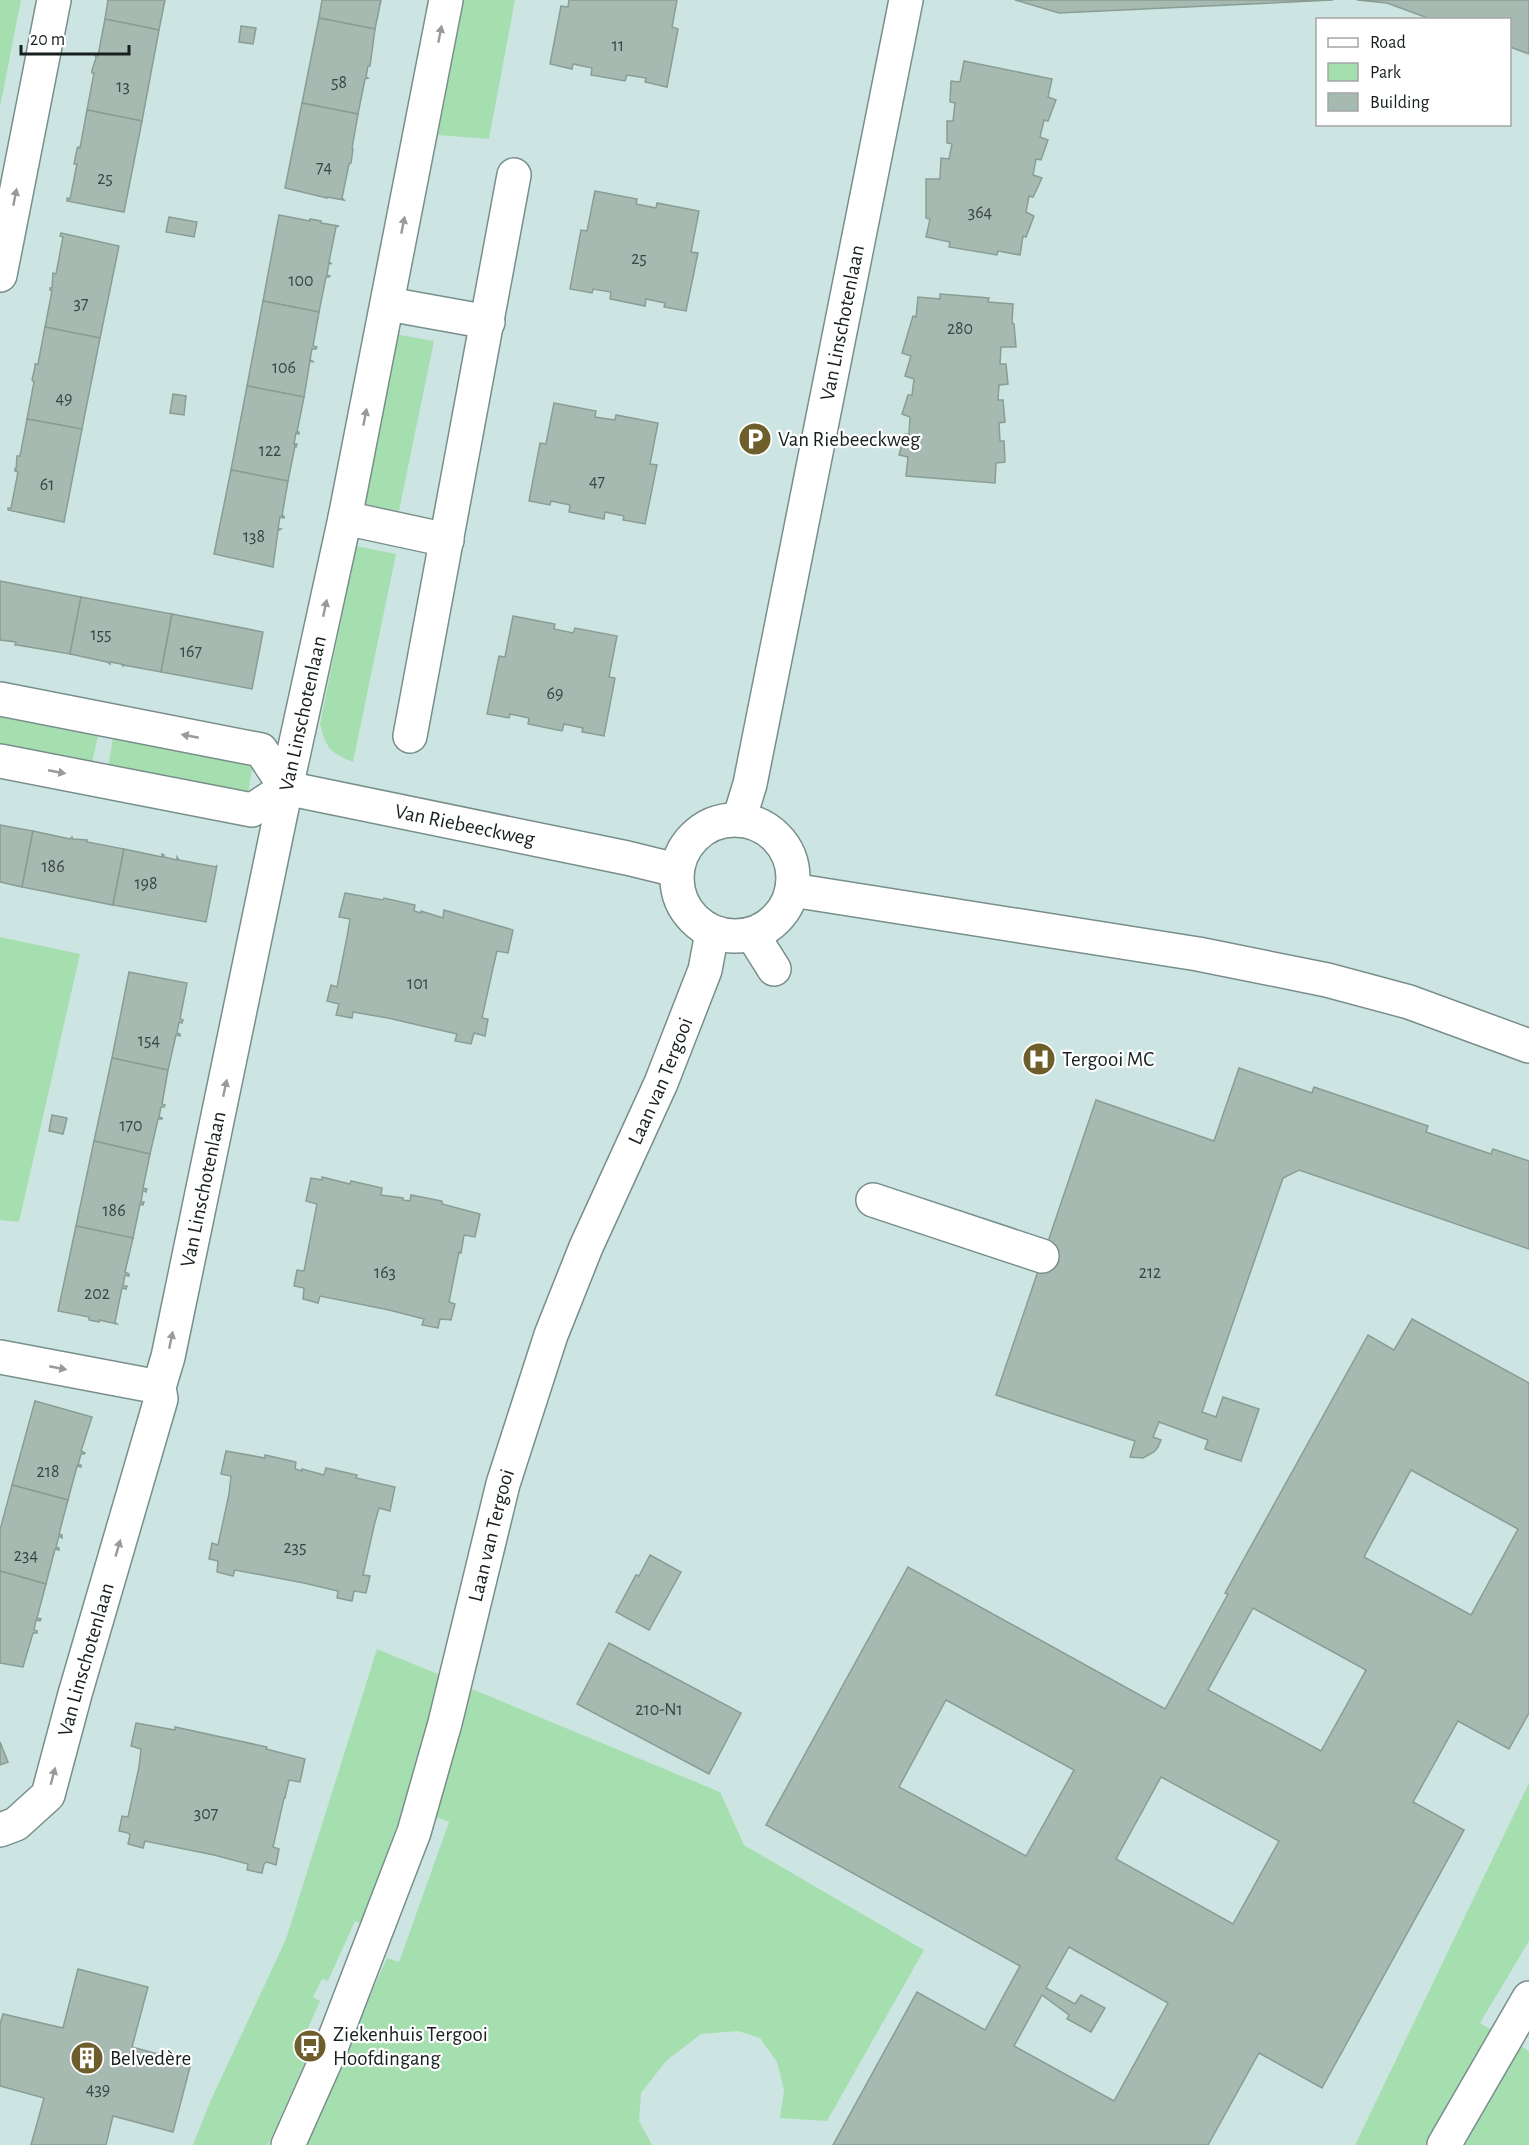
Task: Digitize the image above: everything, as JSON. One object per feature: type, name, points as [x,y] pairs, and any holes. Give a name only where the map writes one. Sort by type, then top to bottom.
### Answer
[{"type":"street","points":[[0,274],[54,0]]},
{"type":"street","name":"Van Linschotenlaan","points":[[0,1830],[16,1824],[48,1795],[161,1399],[159,1387],[168,1358],[286,788],[345,518],[447,0]]},
{"type":"street","name":"Van Linschotenlaan","points":[[739,820],[750,784],[906,0]]},
{"type":"street","points":[[410,736],[514,175]]},
{"type":"street","points":[[387,304],[488,322]]},
{"type":"street","points":[[345,518],[447,540]]},
{"type":"street","points":[[0,699],[261,750],[286,788],[252,810],[0,761]]},
{"type":"street","name":"Van Riebeeckweg","points":[[286,788],[676,870]]},
{"type":"street","points":[[739,820],[766,829],[777,839],[786,851],[791,864],[792,890],[788,902],[778,917],[764,929],[752,934],[732,937],[712,933],[691,918],[684,908],[677,889],[676,870],[684,849],[698,833],[717,823],[739,820]]},
{"type":"street","points":[[792,890],[1198,954],[1327,980],[1409,1002],[1529,1046]]},
{"type":"street","name":"Laan van Tergooi","points":[[288,2145],[329,2053],[414,1833],[445,1723],[503,1484],[551,1335],[591,1237],[661,1083],[705,970],[712,933]]},
{"type":"street","points":[[752,934],[774,969]]},
{"type":"street","points":[[873,1200],[1042,1256]]},
{"type":"street","points":[[0,1357],[159,1387]]},
{"type":"street","points":[[1444,2145],[1526,2011]]},
{"type":"green space","points":[[0,0],[21,0],[0,107]]},
{"type":"green space","points":[[464,0],[515,0],[489,139],[438,135]]},
{"type":"green space","points":[[395,334],[434,341],[399,511],[360,504]]},
{"type":"green space","points":[[356,546],[396,554],[353,762],[339,756],[330,748],[320,724]]},
{"type":"green space","points":[[0,711],[99,732],[92,762],[0,743]]},
{"type":"green space","points":[[113,738],[253,764],[248,793],[108,767]]},
{"type":"green space","points":[[0,937],[80,954],[19,1222],[0,1220]]},
{"type":"green space","points":[[377,1649],[440,1675],[400,1817],[362,1924],[355,1921],[328,1981],[322,1979],[313,1997],[320,2001],[297,2053],[307,2058],[268,2145],[193,2145],[210,2102],[286,1939]]},
{"type":"green space","points":[[472,1689],[720,1792],[744,1845],[924,1950],[827,2121],[780,2118],[784,2090],[777,2062],[760,2038],[738,2031],[701,2034],[666,2061],[641,2093],[639,2121],[652,2145],[303,2145],[387,1958],[399,1962],[449,1822],[436,1817]]},
{"type":"green space","points":[[1529,1783],[1529,1941],[1480,2023],[1529,2051],[1529,2145],[1355,2145]]},
{"type":"building","points":[[108,0],[165,0],[159,30],[105,19]]},
{"type":"building","points":[[322,0],[381,0],[375,29],[319,18]]},
{"type":"building","points":[[569,0],[677,0],[672,27],[678,29],[667,87],[645,82],[646,78],[627,75],[625,81],[591,75],[592,68],[573,64],[572,69],[550,64],[561,6],[568,7]]},
{"type":"building","points":[[1015,0],[1333,0],[1059,13]]},
{"type":"building","points":[[1357,0],[1529,0],[1529,54],[1511,47],[1511,18],[1428,18],[1387,3]]},
{"type":"building","points":[[319,18],[375,29],[370,66],[368,66],[366,77],[368,78],[365,79],[358,114],[302,103]]},
{"type":"building","points":[[105,19],[159,30],[142,121],[87,110],[94,73],[92,70],[95,55],[98,56]]},
{"type":"building","points":[[241,26],[256,28],[253,44],[239,42]]},
{"type":"building","points":[[964,61],[1052,79],[1048,97],[1056,100],[1048,121],[1044,120],[1040,137],[1048,140],[1041,160],[1036,159],[1033,175],[1042,178],[1033,197],[1029,196],[1026,212],[1034,216],[1026,237],[1023,236],[1020,255],[998,251],[997,255],[949,247],[950,242],[926,237],[930,219],[926,218],[926,179],[940,179],[941,158],[949,159],[952,144],[947,143],[947,121],[953,121],[955,103],[950,102],[951,81],[960,82]]},
{"type":"building","points":[[302,103],[358,114],[351,163],[342,198],[344,200],[285,188]]},
{"type":"building","points":[[87,110],[142,121],[124,212],[67,201],[67,198],[70,199],[77,164],[74,164],[77,149],[80,148]]},
{"type":"building","points":[[595,191],[637,199],[636,204],[656,208],[657,203],[699,211],[691,252],[698,253],[686,311],[664,307],[665,303],[646,299],[645,306],[610,299],[611,292],[593,289],[592,293],[570,289],[581,230],[587,231]]},
{"type":"building","points":[[279,215],[339,226],[336,227],[329,262],[332,264],[329,263],[327,275],[330,276],[326,277],[319,312],[263,301]]},
{"type":"building","points":[[169,217],[197,222],[194,237],[166,232]]},
{"type":"building","points":[[61,233],[119,246],[100,338],[45,327],[53,273],[56,274],[63,237],[60,236]]},
{"type":"building","points":[[940,294],[989,298],[988,302],[1013,304],[1012,323],[1014,324],[1016,347],[1001,347],[1000,364],[1006,364],[1008,384],[999,385],[998,400],[1003,400],[1005,422],[999,423],[1000,441],[1004,441],[1005,462],[996,463],[995,483],[906,476],[908,457],[899,455],[905,434],[909,434],[910,417],[902,414],[908,395],[912,395],[914,379],[905,376],[911,356],[902,353],[913,316],[916,317],[918,297],[940,299]]},
{"type":"building","points":[[263,301],[319,312],[313,346],[317,347],[312,349],[310,360],[314,362],[310,361],[304,397],[247,386]]},
{"type":"building","points":[[45,327],[100,338],[82,429],[27,419],[35,364],[38,364]]},
{"type":"building","points":[[247,386],[304,397],[297,432],[299,434],[296,433],[294,444],[297,444],[288,481],[231,470]]},
{"type":"building","points":[[173,394],[186,396],[184,415],[170,413]]},
{"type":"building","points":[[554,403],[596,411],[595,417],[615,420],[616,415],[658,423],[650,464],[657,465],[645,524],[623,520],[624,516],[605,512],[604,519],[569,512],[570,505],[551,501],[550,505],[529,501],[540,443],[546,444]]},
{"type":"building","points":[[27,419],[82,429],[64,522],[8,510],[11,508],[18,472],[15,471],[17,456],[20,456]]},
{"type":"building","points":[[231,470],[288,481],[282,516],[284,518],[280,517],[278,529],[281,529],[278,531],[273,567],[214,554]]},
{"type":"building","points":[[0,581],[81,597],[70,654],[15,645],[16,642],[0,640]]},
{"type":"building","points":[[81,597],[172,614],[161,672],[110,662],[110,664],[70,654]]},
{"type":"building","points":[[172,614],[263,632],[252,689],[161,672]]},
{"type":"building","points":[[513,616],[555,624],[554,629],[573,633],[575,628],[617,636],[609,677],[615,678],[604,736],[582,732],[583,728],[564,724],[562,731],[528,724],[529,718],[510,714],[509,718],[487,714],[499,656],[505,657]]},
{"type":"building","points":[[0,825],[33,831],[22,887],[0,882]]},
{"type":"building","points":[[33,831],[124,849],[113,905],[22,887]]},
{"type":"building","points":[[124,849],[162,857],[162,854],[164,857],[177,860],[177,857],[179,860],[216,867],[217,865],[206,922],[113,905]]},
{"type":"building","points":[[345,893],[415,905],[414,911],[443,918],[444,910],[513,930],[508,953],[497,951],[482,1018],[488,1019],[485,1036],[474,1033],[471,1044],[455,1041],[457,1034],[388,1018],[353,1012],[352,1018],[336,1015],[339,1004],[327,1001],[331,985],[337,987],[350,919],[339,917]]},
{"type":"building","points":[[129,972],[187,983],[180,1019],[183,1020],[182,1023],[179,1022],[177,1033],[180,1036],[176,1035],[168,1070],[112,1058]]},
{"type":"building","points":[[112,1058],[168,1070],[162,1104],[165,1105],[161,1107],[159,1117],[162,1119],[158,1119],[150,1154],[94,1141]]},
{"type":"building","points":[[1239,1068],[1312,1093],[1314,1087],[1428,1126],[1426,1132],[1491,1154],[1493,1149],[1529,1161],[1529,1249],[1299,1170],[1283,1178],[1202,1412],[1216,1417],[1223,1397],[1259,1409],[1241,1461],[1205,1449],[1208,1440],[1159,1422],[1153,1437],[1161,1440],[1154,1452],[1143,1458],[1130,1457],[1135,1441],[996,1395],[1096,1100],[1214,1141]]},
{"type":"building","points":[[52,1115],[67,1118],[63,1134],[49,1131]]},
{"type":"building","points":[[94,1141],[150,1154],[143,1188],[147,1189],[146,1192],[143,1190],[141,1202],[144,1202],[143,1205],[140,1204],[133,1238],[76,1226]]},
{"type":"building","points":[[322,1177],[350,1184],[351,1181],[382,1188],[381,1195],[410,1201],[411,1195],[442,1201],[442,1204],[480,1214],[475,1237],[464,1235],[461,1253],[459,1252],[449,1302],[455,1304],[451,1320],[440,1319],[438,1328],[422,1325],[424,1319],[389,1310],[320,1296],[318,1303],[303,1299],[304,1288],[294,1286],[297,1270],[304,1271],[317,1204],[306,1201],[311,1178],[322,1180]]},
{"type":"building","points":[[76,1226],[133,1238],[125,1272],[129,1276],[125,1275],[123,1286],[127,1286],[126,1289],[122,1288],[115,1322],[117,1324],[89,1320],[89,1317],[58,1311]]},
{"type":"building","points":[[1412,1319],[1529,1383],[1529,1713],[1509,1749],[1458,1721],[1413,1802],[1464,1830],[1322,2088],[1259,2053],[1208,2145],[833,2145],[917,1992],[985,2030],[1020,1966],[766,1825],[908,1567],[1165,1709],[1228,1594],[1225,1593],[1368,1335],[1394,1350]],"holes":[[[1411,1470],[1518,1529],[1471,1615],[1364,1557]],[[1253,1608],[1366,1670],[1321,1751],[1208,1690]],[[946,1700],[1074,1770],[1026,1856],[899,1787]],[[1161,1777],[1279,1841],[1233,1924],[1116,1859]],[[1069,1947],[1168,2003],[1114,2101],[1014,2046],[1042,1995],[1069,2015],[1067,2019],[1091,2032],[1105,2008],[1081,1995],[1075,2004],[1046,1988]]]},
{"type":"building","points":[[35,1401],[92,1417],[81,1451],[85,1453],[81,1454],[78,1465],[81,1467],[77,1466],[68,1500],[12,1485]]},
{"type":"building","points":[[226,1451],[265,1458],[265,1455],[296,1462],[295,1469],[302,1471],[302,1469],[324,1475],[326,1468],[395,1487],[390,1511],[379,1508],[374,1526],[363,1575],[370,1576],[366,1593],[354,1591],[352,1601],[337,1598],[338,1591],[304,1583],[235,1570],[233,1576],[217,1572],[218,1561],[209,1559],[212,1543],[218,1545],[229,1494],[231,1476],[221,1474]]},
{"type":"building","points":[[12,1485],[68,1500],[59,1534],[62,1538],[59,1536],[56,1547],[59,1550],[55,1549],[46,1584],[0,1571],[0,1530]]},
{"type":"building","points":[[650,1555],[681,1572],[649,1630],[616,1612]]},
{"type":"building","points":[[0,1571],[46,1584],[37,1618],[41,1619],[36,1620],[34,1630],[37,1633],[33,1633],[23,1667],[0,1663]]},
{"type":"building","points":[[609,1643],[741,1713],[709,1774],[577,1704]]},
{"type":"building","points":[[136,1723],[175,1730],[175,1727],[267,1747],[266,1749],[305,1759],[300,1782],[289,1780],[284,1798],[273,1847],[279,1849],[276,1865],[267,1862],[264,1864],[262,1873],[247,1870],[248,1864],[214,1855],[145,1841],[143,1848],[128,1844],[130,1835],[119,1831],[122,1816],[128,1817],[139,1767],[141,1749],[131,1746]]},
{"type":"building","points":[[0,1742],[8,1762],[0,1765]]},
{"type":"building","name":"Belvedère","points":[[78,1969],[148,1987],[132,2047],[191,2063],[173,2132],[113,2116],[106,2145],[31,2145],[44,2098],[0,2086],[0,2024],[3,2014],[63,2028]]},
{"type":"place","name":"Van Riebeeckweg","points":[[755,439]]},
{"type":"place","name":"Tergooi MC","points":[[1039,1059]]},
{"type":"place","name":"Ziekenhuis Tergooi Hoofdingang","points":[[310,2046]]},
{"type":"place","name":"Belvedère","points":[[87,2058]]}]
